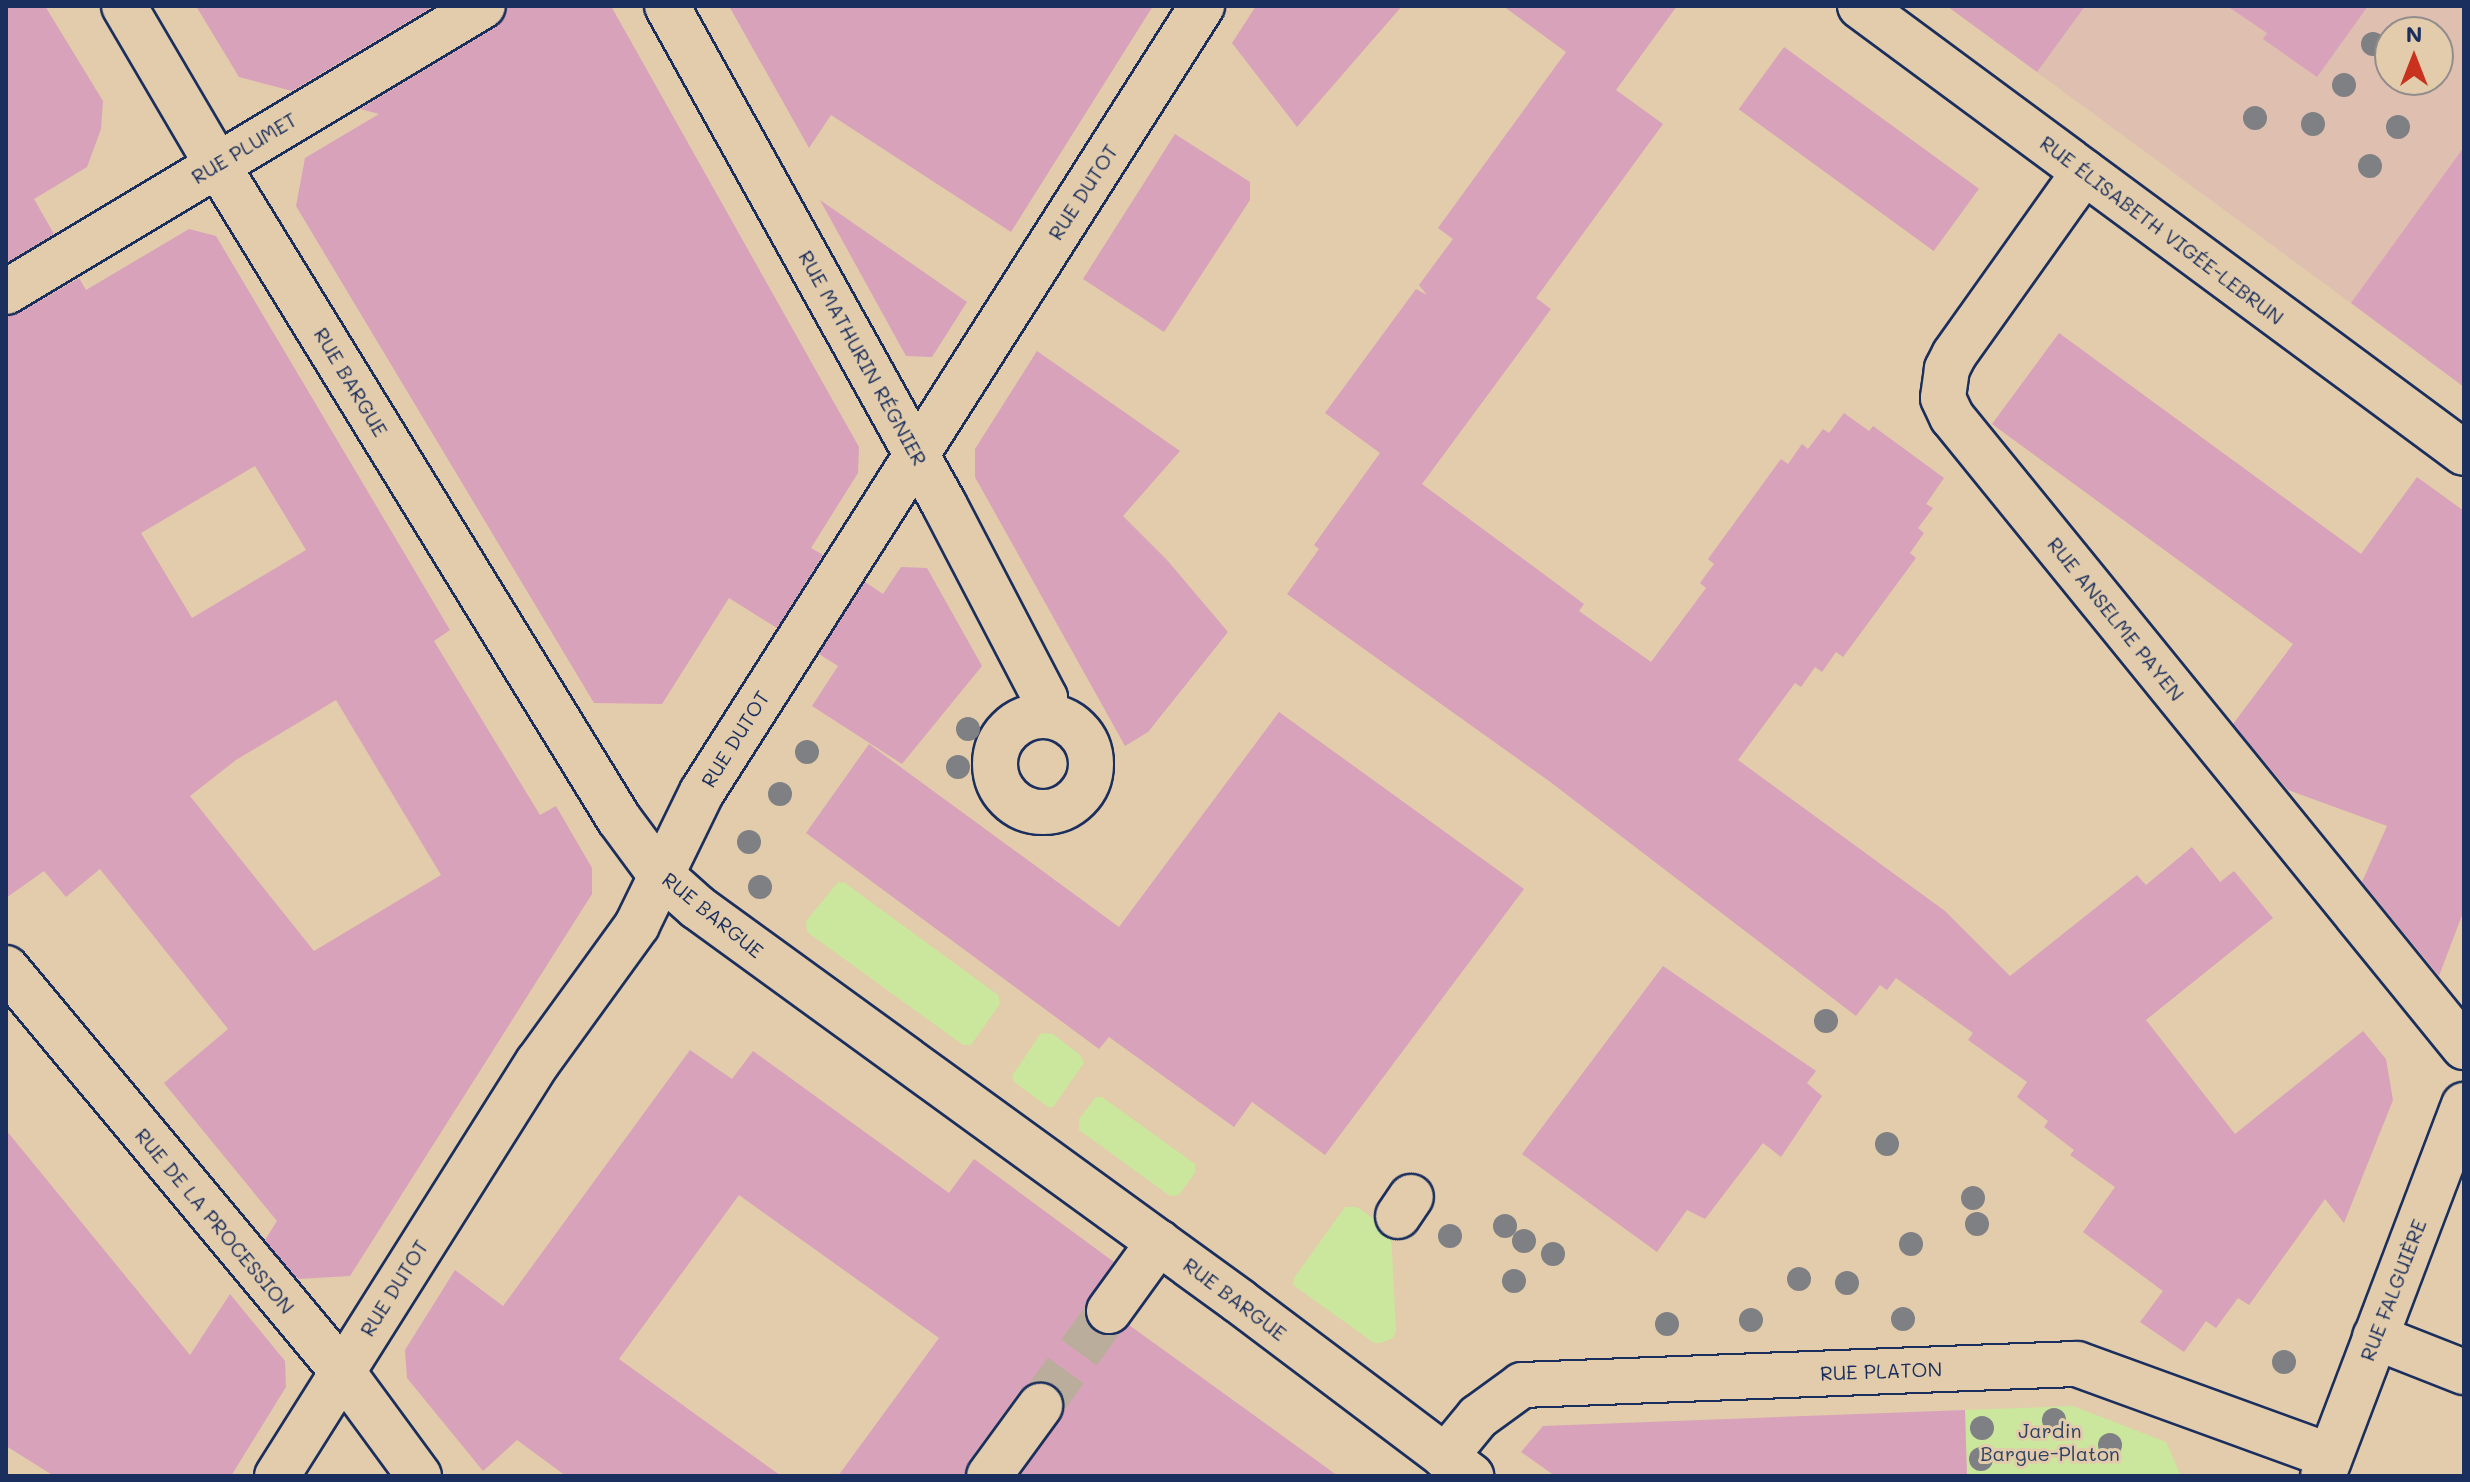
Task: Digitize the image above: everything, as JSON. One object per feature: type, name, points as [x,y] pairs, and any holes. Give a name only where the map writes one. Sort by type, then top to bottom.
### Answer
[{"type":"street","name":"RUE BARGUE","points":[[124,6],[218,166],[619,819],[659,873],[697,907],[1159,1242],[1458,1467]]},
{"type":"street","name":"RUE PLUMET","points":[[6,292],[483,6]]},
{"type":"street","name":"RUE MATHURIN RÉGNIER","points":[[667,6],[917,454],[1045,698],[1045,716]]},
{"type":"street","name":"RUE DUTOT","points":[[277,1476],[538,1062],[637,925],[659,873],[702,792],[1202,6]]},
{"type":"street","name":"RUE ÉLISABETH VIGÉE-LEBRUN","points":[[1860,6],[2464,453]]},
{"type":"street","name":"RUE ANSELME PAYEN","points":[[2084,172],[1954,355],[1947,369],[1943,398],[1952,417],[2464,1047]]},
{"type":"street","name":"RUE DE LA PROCESSION","points":[[6,968],[342,1371],[419,1476]]},
{"type":"street","name":"RUE FALGUIÈRE","points":[[2327,1466],[2464,1105]]},
{"type":"street","points":[[1109,1311],[1159,1242]]},
{"type":"street","points":[[2375,1337],[2464,1372]]},
{"type":"street","name":"RUE PLATON","points":[[1458,1467],[1478,1417],[1522,1385],[2077,1364],[2327,1466]]},
{"type":"street","points":[[989,1476],[1040,1406]]},
{"type":"shaded area","points":[[1947,6],[2464,6],[2464,340],[2442,370]]},
{"type":"green space","points":[[838,882],[845,883],[998,995],[1000,1004],[971,1045],[963,1045],[807,932],[806,921]]},
{"type":"green space","points":[[1041,1033],[1053,1034],[1080,1055],[1084,1063],[1053,1107],[1048,1107],[1014,1082],[1012,1076]]},
{"type":"green space","points":[[1096,1097],[1102,1097],[1195,1164],[1195,1173],[1179,1195],[1170,1196],[1079,1130],[1079,1119]]},
{"type":"green space","points":[[1345,1207],[1357,1207],[1391,1231],[1396,1331],[1393,1338],[1381,1343],[1374,1343],[1293,1285],[1294,1278]]},
{"type":"green space","name":"Jardin Bargue-Platon","points":[[2073,1406],[2166,1442],[2181,1476],[1967,1476],[1965,1410]]},
{"type":"building","points":[[6,6],[45,6],[103,101],[101,129],[87,167],[34,199],[54,234],[6,263]]},
{"type":"building","points":[[196,6],[434,6],[292,91],[239,77]]},
{"type":"building","points":[[508,6],[611,6],[859,447],[858,473],[811,548],[823,555],[777,628],[729,598],[662,704],[594,703],[296,206],[305,158],[379,114],[360,109],[496,27],[505,17]]},
{"type":"building","points":[[729,6],[1153,6],[1011,232],[831,115],[809,148]]},
{"type":"building","points":[[1256,6],[1402,6],[1297,127],[1232,43]]},
{"type":"building","points":[[1503,6],[1677,6],[1616,90],[1663,124],[1536,298],[1551,309],[1422,484],[1584,604],[1579,611],[1651,662],[1706,588],[1700,583],[1714,564],[1708,559],[1781,459],[1788,464],[1802,444],[1808,449],[1823,429],[1829,433],[1844,413],[1869,431],[1873,426],[1944,478],[1926,504],[1933,508],[1918,528],[1924,533],[1910,553],[1916,558],[1843,657],[1836,652],[1822,672],[1815,667],[1801,687],[1795,683],[1738,760],[1945,911],[2010,976],[2137,875],[2146,885],[2192,847],[2220,882],[2234,871],[2273,918],[2146,1020],[2235,1134],[2363,1031],[2386,1059],[2393,1100],[2344,1223],[2325,1199],[2249,1305],[2238,1298],[2216,1328],[2206,1321],[2184,1352],[2140,1322],[2163,1291],[2083,1232],[2115,1187],[2070,1155],[2074,1150],[2044,1127],[2048,1121],[2017,1097],[2027,1082],[1968,1040],[1973,1033],[1896,978],[1887,990],[1880,985],[1856,1016],[1549,781],[1287,594],[1319,549],[1314,545],[1380,453],[1325,413],[1416,289],[1427,295],[1419,285],[1453,239],[1438,228],[1566,52]]},
{"type":"building","points":[[1947,6],[2085,6],[2037,72]]},
{"type":"building","points":[[2227,6],[2368,6],[2317,77],[2263,39],[2267,33]]},
{"type":"building","points":[[1784,47],[1979,189],[1934,251],[1739,109]]},
{"type":"building","points":[[1175,134],[1250,182],[1250,200],[1164,332],[1083,279]]},
{"type":"building","points":[[2464,147],[2464,387],[2351,303]]},
{"type":"building","points":[[820,200],[967,302],[932,357],[906,356]]},
{"type":"building","points":[[189,229],[216,236],[450,630],[434,641],[540,815],[556,806],[592,868],[592,894],[350,1276],[298,1279],[265,1240],[277,1221],[164,1083],[228,1029],[100,869],[66,897],[44,871],[6,898],[6,317],[19,313],[79,278],[86,290]],"holes":[[[255,466],[306,550],[192,618],[141,533]],[[336,700],[441,875],[314,951],[190,796],[236,760]]]},
{"type":"building","points":[[2059,333],[2361,554],[2417,477],[2464,511],[2464,910],[2439,976],[2362,882],[2387,826],[2288,790],[2233,724],[2293,644],[1992,424]]},
{"type":"building","points":[[1037,351],[1180,451],[1123,516],[1167,560],[1228,632],[1148,732],[1125,746],[975,477],[975,449]]},
{"type":"building","points":[[901,567],[927,568],[982,666],[902,764],[812,706],[838,666],[819,654],[865,582],[883,594]]},
{"type":"building","points":[[1279,712],[1524,889],[1325,1155],[1252,1102],[1234,1127],[1109,1037],[1099,1049],[806,833],[869,744],[1119,927]]},
{"type":"building","points":[[1663,966],[1816,1071],[1807,1083],[1822,1096],[1781,1157],[1763,1143],[1705,1219],[1687,1210],[1657,1252],[1522,1154]]},
{"type":"building","points":[[690,1050],[732,1079],[753,1051],[949,1193],[974,1159],[1114,1262],[1084,1308],[1086,1320],[1094,1331],[1107,1336],[1120,1333],[1129,1325],[1338,1476],[1020,1476],[1065,1409],[1062,1395],[1054,1385],[1042,1381],[1029,1384],[1020,1391],[969,1461],[964,1476],[838,1476],[939,1338],[739,1195],[619,1359],[781,1476],[566,1476],[517,1440],[483,1471],[407,1378],[405,1350],[455,1270],[503,1306]]},
{"type":"building","points":[[6,1130],[190,1355],[230,1294],[285,1361],[286,1387],[231,1476],[54,1476],[6,1446]]},
{"type":"building","points":[[1965,1410],[1967,1476],[1555,1476],[1521,1452],[1543,1426]]},
{"type":"tunnel","points":[[1040,1406],[1109,1311]]}]
